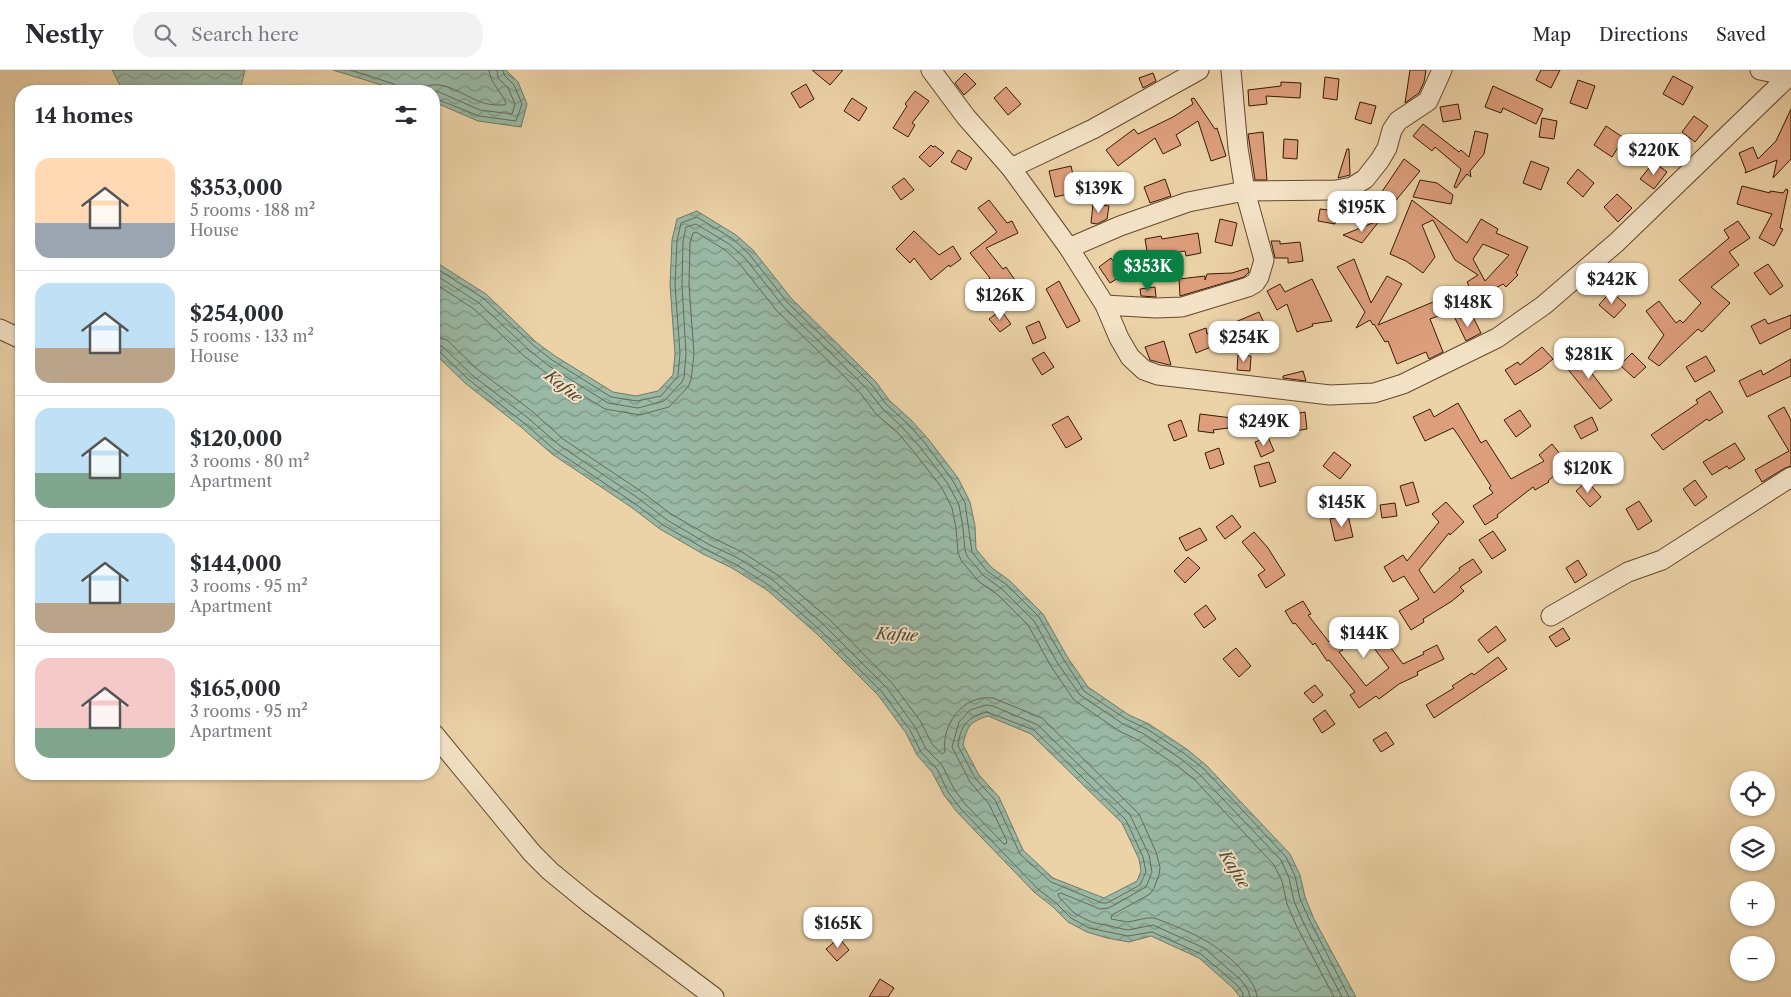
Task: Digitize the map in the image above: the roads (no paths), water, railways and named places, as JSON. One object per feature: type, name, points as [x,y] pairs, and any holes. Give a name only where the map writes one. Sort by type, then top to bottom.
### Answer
[{"type":"street","points":[[931,70],[966,117],[1012,168],[1069,248],[1106,304],[1119,338],[1130,358],[1144,370],[1158,375],[1330,395],[1374,393],[1403,384],[1497,338],[1544,305],[1617,242],[1790,75]]},
{"type":"street","points":[[1012,168],[1093,129],[1199,70]]},
{"type":"street","points":[[1106,304],[1156,308],[1182,306],[1248,287],[1255,283],[1259,277],[1264,260],[1245,191],[1238,148],[1231,70]]},
{"type":"street","points":[[1069,248],[1152,214],[1188,202],[1245,191],[1336,190],[1352,188],[1365,179],[1380,160],[1392,130],[1398,121],[1428,101],[1442,70]]},
{"type":"street","points":[[1760,70],[1790,75]]},
{"type":"street","points":[[0,329],[15,336]]},
{"type":"street","points":[[1551,616],[1628,572],[1662,560],[1791,477]]},
{"type":"street","points":[[440,741],[532,853],[550,871],[714,997]]},
{"type":"water","points":[[112,70],[245,70],[241,85],[120,85]]},
{"type":"water","points":[[333,70],[506,70],[518,82],[527,104],[521,127],[478,121],[440,105],[440,85],[382,85]]},
{"type":"water","name":"Kafue","points":[[697,211],[736,235],[753,250],[791,298],[876,382],[889,400],[911,420],[958,478],[970,502],[975,526],[976,549],[991,567],[1010,581],[1043,614],[1068,658],[1088,687],[1129,715],[1149,724],[1188,750],[1207,766],[1290,854],[1300,875],[1305,897],[1314,919],[1356,997],[1240,997],[1233,988],[1199,958],[1151,936],[1129,942],[1087,932],[1068,922],[1034,892],[957,812],[944,795],[932,772],[917,755],[906,733],[878,695],[817,634],[767,590],[732,568],[703,554],[660,529],[631,507],[552,454],[465,383],[440,359],[440,265],[486,294],[536,342],[555,356],[613,392],[636,396],[658,391],[673,375],[675,354],[670,285],[672,240],[677,219]],"holes":[[[988,716],[1031,734],[1122,823],[1139,859],[1141,871],[1137,881],[1104,898],[1053,878],[1023,850],[999,797],[979,775],[963,745],[968,729],[973,723]]]}]
